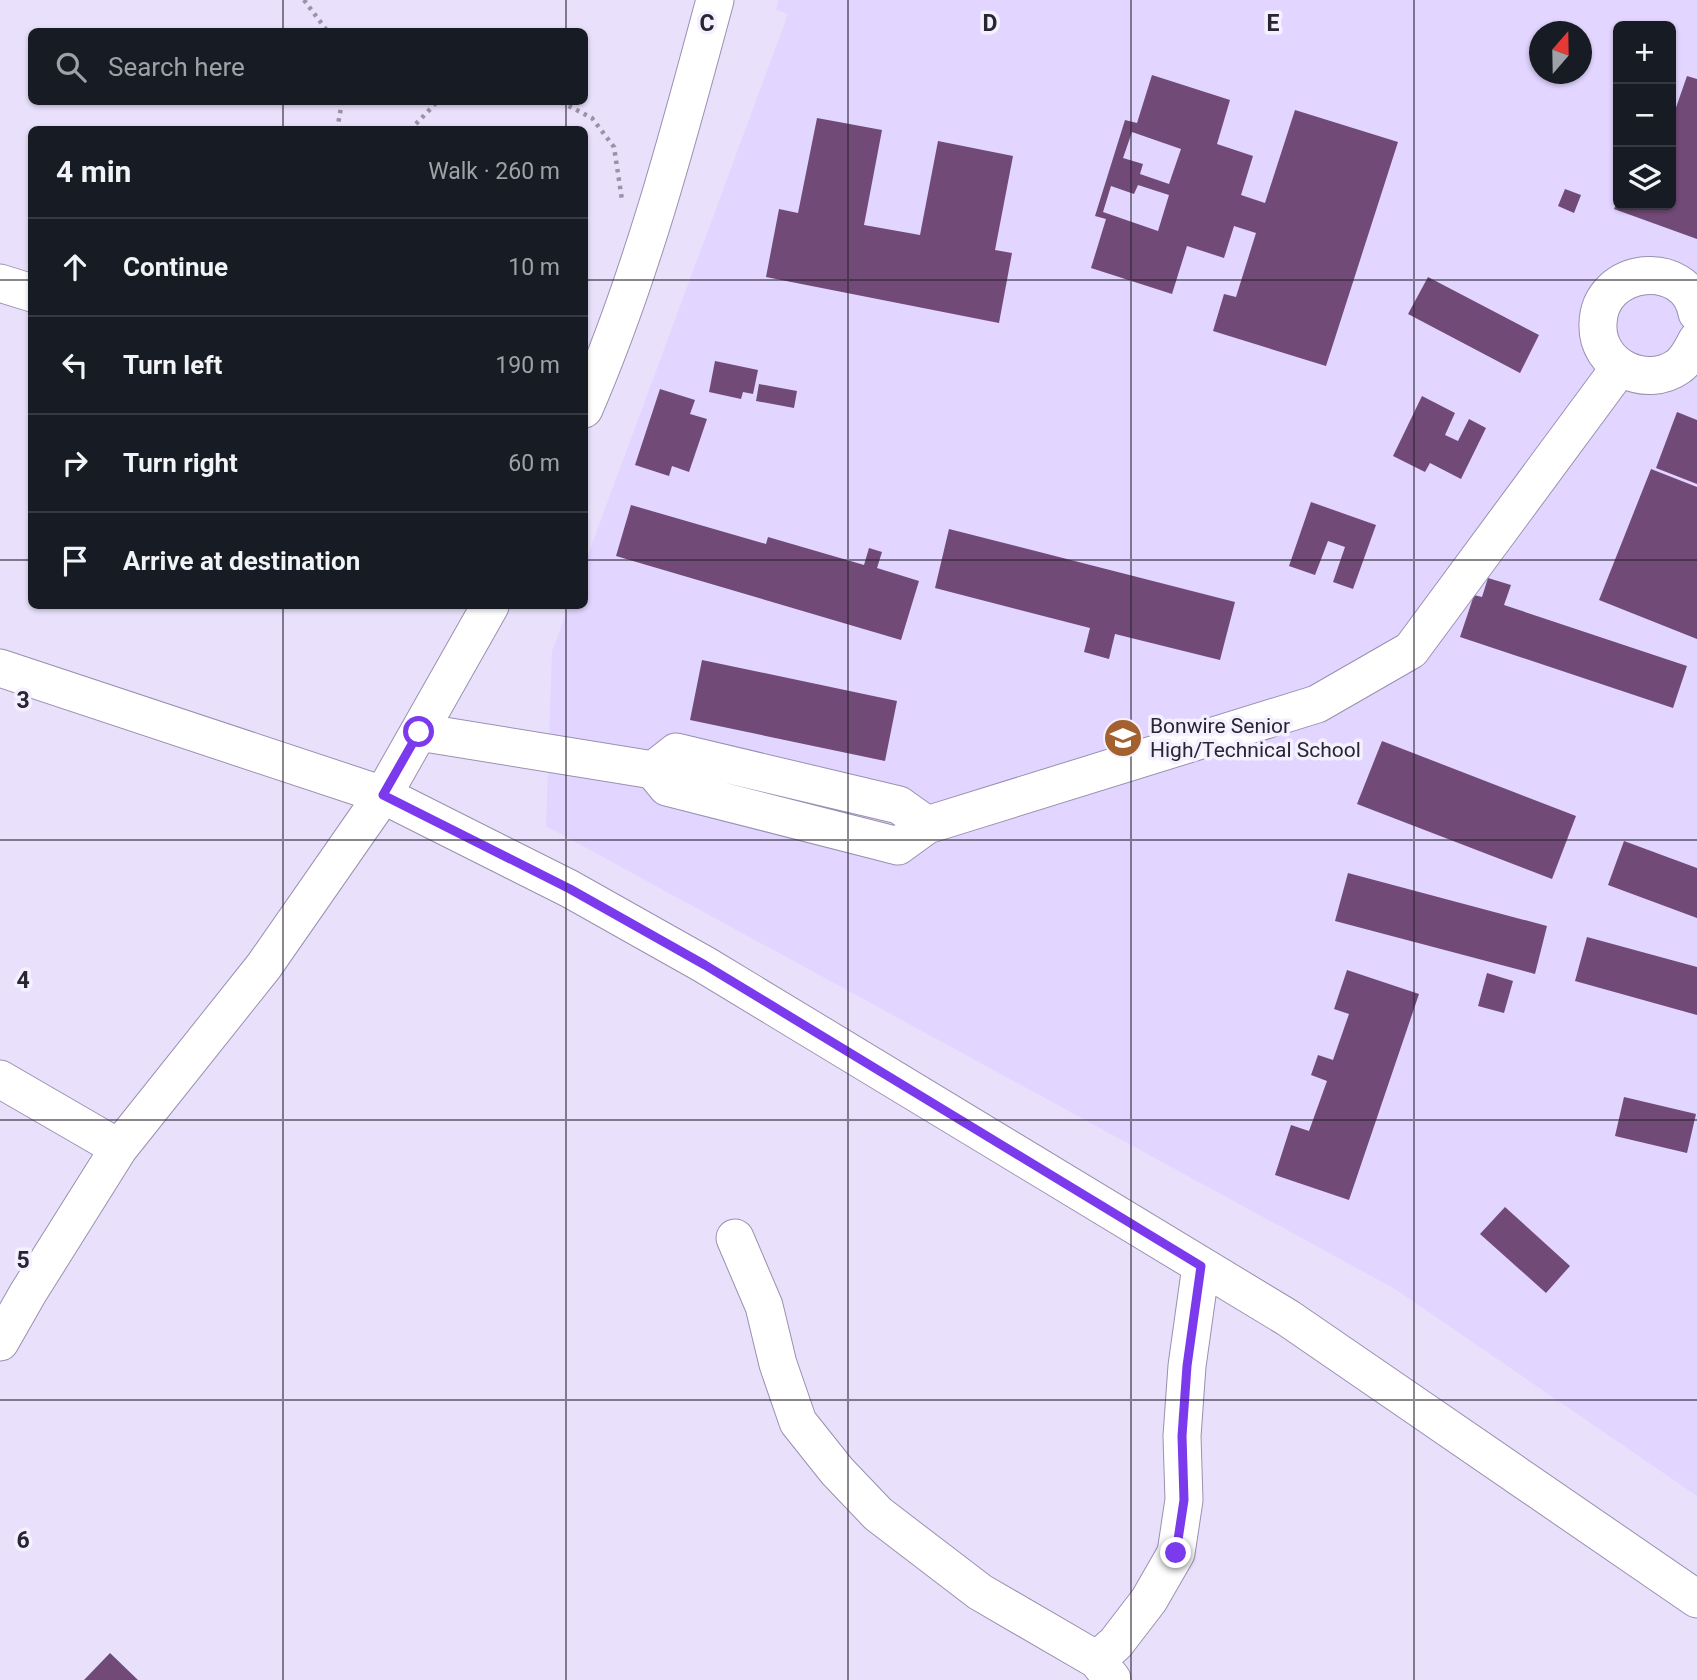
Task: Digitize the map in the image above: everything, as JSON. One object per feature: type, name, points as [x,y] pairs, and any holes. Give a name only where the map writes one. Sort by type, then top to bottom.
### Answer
[{"type":"street","points":[[588,400],[640,262],[679,135],[715,0]]},
{"type":"street","points":[[1697,313],[1688,294],[1676,284],[1662,276],[1646,275],[1617,285],[1606,297],[1599,312],[1597,327],[1600,342],[1608,357],[1634,374],[1650,376],[1680,366],[1697,340]]},
{"type":"street","points":[[0,283],[28,291]]},
{"type":"street","points":[[419,732],[653,770],[676,752],[900,805],[927,825],[1317,705],[1411,650],[1620,367]]},
{"type":"street","points":[[0,1342],[119,1148],[264,966],[383,795],[487,609]]},
{"type":"street","points":[[0,668],[383,795],[570,889],[694,959],[1288,1318],[1697,1600]]},
{"type":"street","points":[[0,1079],[119,1148]]},
{"type":"street","points":[[735,1238],[764,1306],[778,1364],[798,1422],[837,1471],[878,1514],[980,1592],[1105,1670],[1116,1643],[1150,1600],[1176,1553],[1184,1500],[1182,1436],[1187,1366],[1201,1266]]},
{"type":"path","points":[[304,0],[325,28]]},
{"type":"path","points":[[338,126],[341,105]]},
{"type":"path","points":[[414,126],[434,105]]},
{"type":"path","points":[[567,105],[592,118],[614,147],[622,202]]},
{"type":"shaded area","name":"Bonwire Senior High/Technical School","points":[[778,0],[1697,0],[1697,1496],[1395,1289],[546,826],[552,651],[568,609],[588,609],[588,555],[788,14],[776,10]]},
{"type":"building","points":[[1152,75],[1230,100],[1217,144],[1253,156],[1241,195],[1265,203],[1295,110],[1398,142],[1326,366],[1213,331],[1224,294],[1236,297],[1256,233],[1234,226],[1224,258],[1187,246],[1172,294],[1091,268],[1106,219],[1095,216],[1125,120],[1137,123]],"holes":[[[1132,132],[1181,149],[1169,184],[1140,174],[1143,164],[1123,158]],[[1138,185],[1169,195],[1158,231],[1103,212],[1111,186],[1134,194]]]},
{"type":"building","points":[[1687,76],[1697,79],[1697,239],[1617,210],[1676,210],[1676,108]]},
{"type":"building","points":[[817,118],[882,130],[864,225],[920,235],[938,141],[1013,156],[995,250],[1012,253],[999,323],[766,277],[779,209],[798,213]]},
{"type":"building","points":[[1565,189],[1581,195],[1574,213],[1558,206]]},
{"type":"building","points":[[1428,277],[1539,335],[1520,373],[1408,314]]},
{"type":"building","points":[[715,361],[758,370],[753,394],[743,392],[741,399],[709,392]]},
{"type":"building","points":[[759,384],[797,391],[794,408],[756,401]]},
{"type":"building","points":[[660,389],[695,400],[690,414],[707,419],[689,472],[672,466],[669,476],[635,465]]},
{"type":"building","points":[[1422,396],[1455,413],[1445,435],[1458,441],[1469,419],[1486,428],[1461,479],[1430,463],[1425,472],[1393,456]]},
{"type":"building","points":[[1677,412],[1697,420],[1697,484],[1656,468]]},
{"type":"building","points":[[1651,469],[1697,487],[1697,639],[1599,600]]},
{"type":"building","points":[[1311,502],[1376,525],[1353,589],[1333,582],[1345,547],[1328,541],[1315,575],[1289,566]]},
{"type":"building","points":[[631,505],[766,544],[768,537],[864,565],[869,548],[882,552],[877,568],[919,581],[901,640],[616,556]]},
{"type":"building","points":[[949,529],[1235,602],[1220,660],[1115,634],[1109,659],[1084,652],[1090,628],[935,588]]},
{"type":"building","points":[[1488,578],[1511,585],[1504,605],[1687,666],[1673,708],[1460,637],[1474,595],[1482,597]]},
{"type":"building","points":[[702,660],[897,701],[885,761],[690,720]]},
{"type":"building","points":[[1382,741],[1576,816],[1552,879],[1357,804]]},
{"type":"building","points":[[1624,841],[1697,868],[1697,918],[1608,885]]},
{"type":"building","points":[[1348,873],[1547,926],[1535,974],[1335,921]]},
{"type":"building","points":[[1587,937],[1697,967],[1697,1015],[1575,981]]},
{"type":"building","points":[[1347,970],[1419,994],[1349,1200],[1275,1175],[1291,1125],[1309,1131],[1327,1081],[1311,1075],[1318,1055],[1333,1060],[1349,1014],[1334,1009]]},
{"type":"building","points":[[1487,973],[1513,981],[1504,1013],[1478,1006]]},
{"type":"building","points":[[1624,1097],[1696,1114],[1687,1153],[1615,1136]]},
{"type":"building","points":[[1505,1207],[1570,1266],[1546,1293],[1480,1234]]},
{"type":"building","points":[[110,1653],[138,1680],[84,1680]]},
{"type":"place","name":"Bonwire Senior High/Technical School","points":[[1123,738]]},
{"type":"route","points":[[419,732],[383,795],[570,889],[705,965],[1201,1266],[1187,1366],[1182,1436],[1184,1500],[1176,1553]]}]
